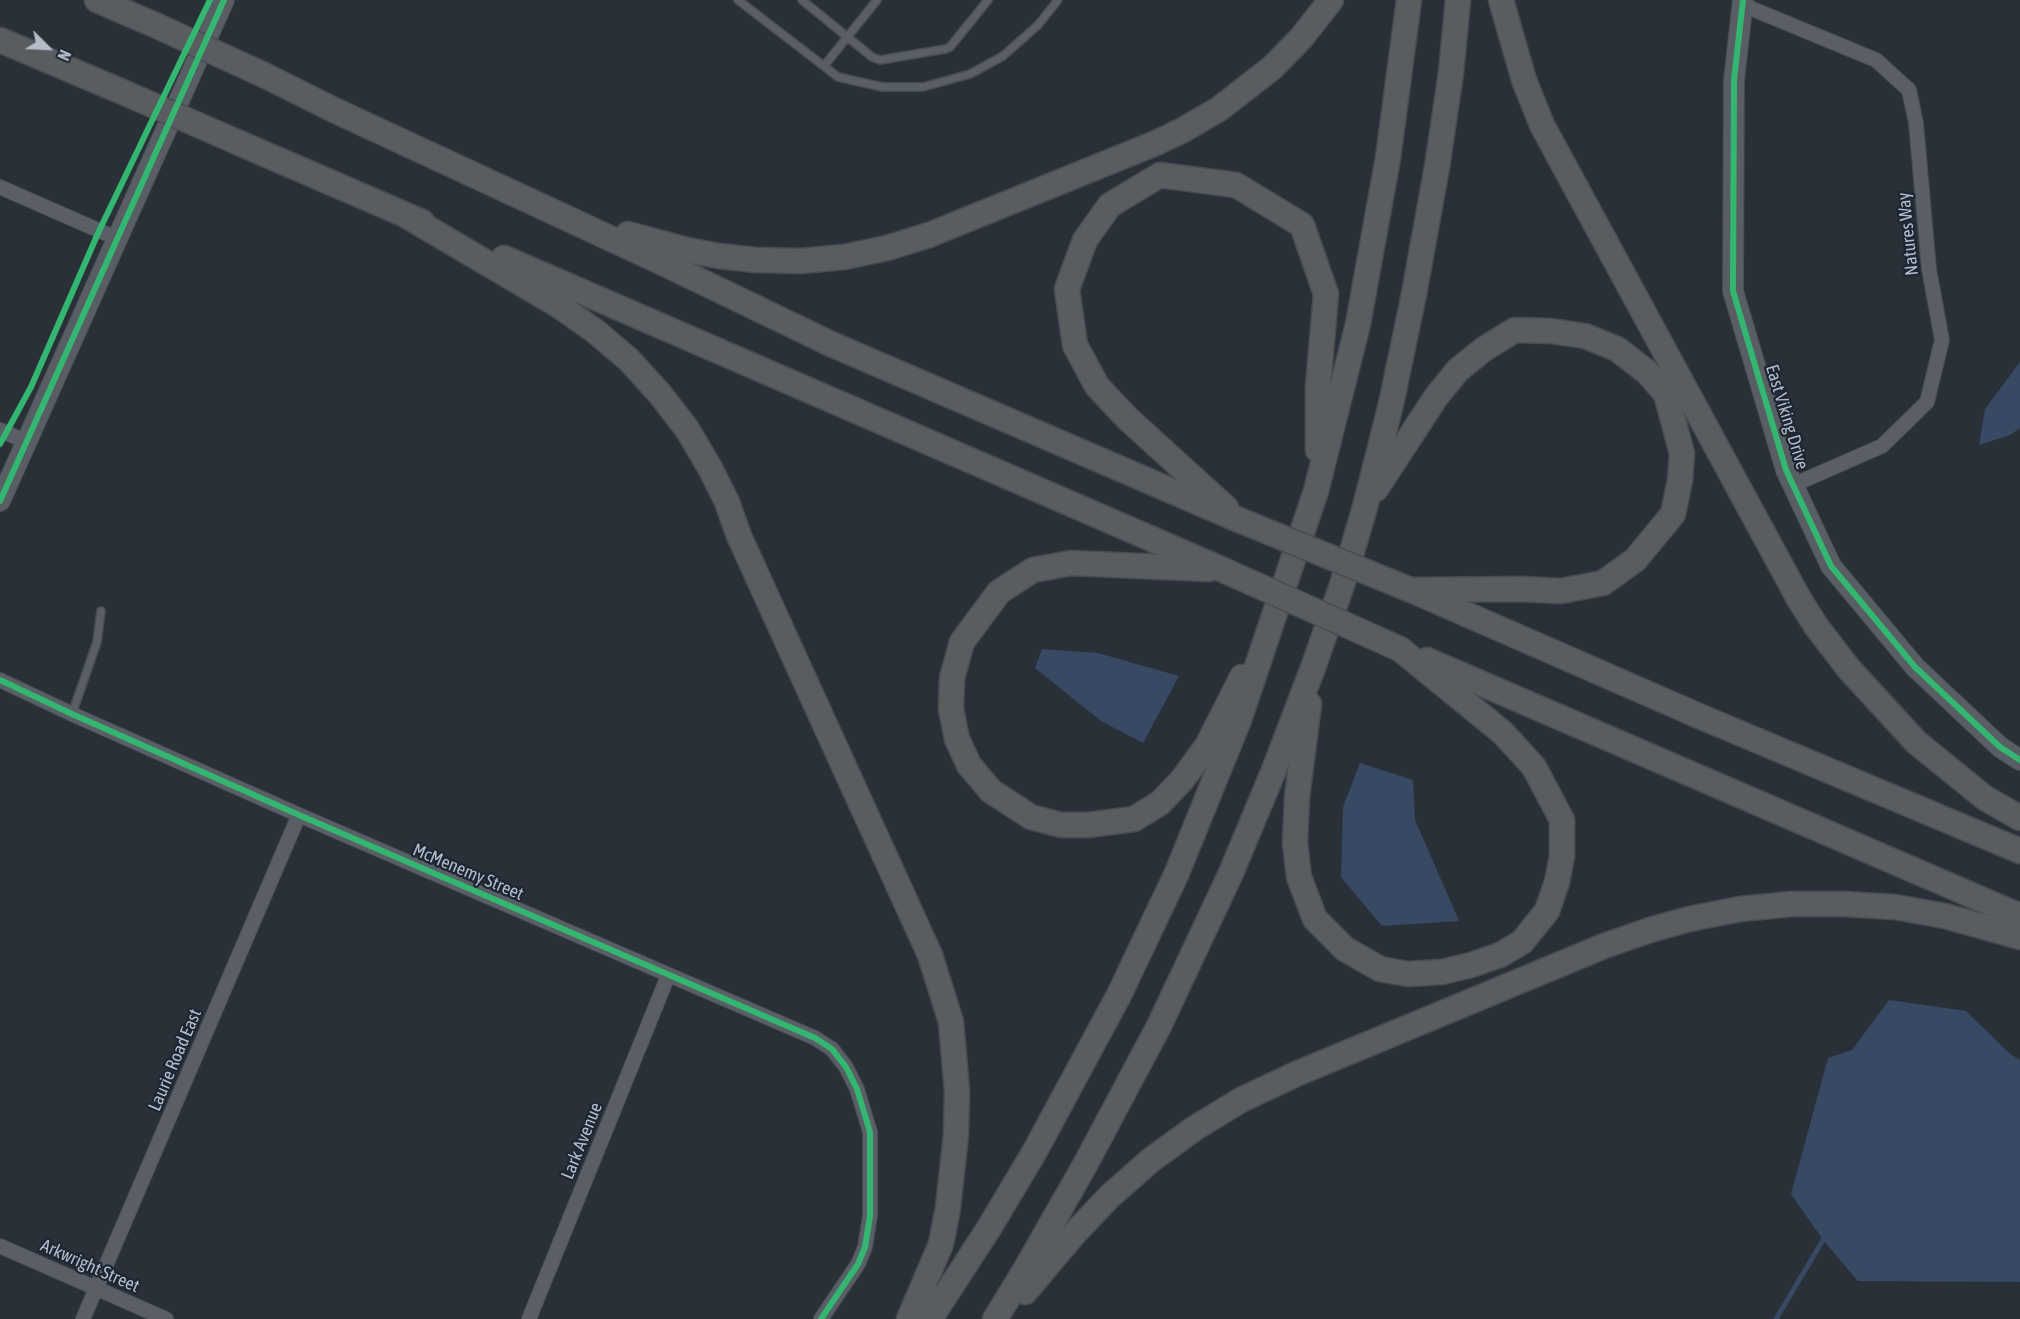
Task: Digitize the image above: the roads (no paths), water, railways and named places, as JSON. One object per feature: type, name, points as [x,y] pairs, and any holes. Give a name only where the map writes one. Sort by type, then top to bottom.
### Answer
[{"type":"highway","points":[[97,0],[266,76],[831,344],[1232,515],[1417,591],[1699,716],[2020,851]]},
{"type":"highway","points":[[561,215],[687,250],[756,260],[800,261],[844,257],[887,248],[929,235],[1184,130],[1219,110],[1273,67],[1302,38],[1331,0]]},
{"type":"highway","points":[[930,1319],[989,1228],[1035,1151],[1134,965],[1211,794],[1239,720],[1317,485],[1358,324],[1380,212],[1408,0]]},
{"type":"highway","points":[[995,1319],[1080,1174],[1163,1017],[1231,873],[1314,665],[1342,585],[1365,507],[1390,404],[1426,233],[1451,73],[1458,0]]},
{"type":"highway","points":[[1501,0],[1524,80],[1542,125],[1799,599],[1816,626],[1849,669],[1916,742],[1985,798],[2020,818]]},
{"type":"highway","points":[[0,40],[2020,916]]},
{"type":"highway","points":[[1232,515],[1127,418],[1097,386],[1075,345],[1067,289],[1085,240],[1110,205],[1160,175],[1236,184],[1302,225],[1326,294],[1318,387],[1317,485]]},
{"type":"highway","points":[[407,216],[558,305],[596,331],[629,360],[660,394],[687,429],[727,502],[739,536],[930,955],[951,1022],[957,1091],[948,1208],[941,1244],[909,1319]]},
{"type":"highway","points":[[1365,507],[1436,397],[1458,370],[1484,349],[1515,330],[1551,331],[1585,336],[1617,350],[1647,372],[1666,394],[1682,453],[1680,480],[1673,514],[1635,560],[1603,583],[1561,591],[1522,589],[1417,591]]},
{"type":"highway","points":[[1215,568],[1071,562],[1033,570],[999,592],[962,642],[952,678],[951,709],[957,739],[969,765],[991,791],[1031,817],[1061,825],[1088,825],[1134,819],[1160,803],[1182,780],[1207,746],[1233,691],[1271,629]]},
{"type":"highway","points":[[1314,665],[1297,797],[1295,843],[1299,877],[1315,919],[1345,949],[1380,969],[1408,974],[1442,972],[1500,955],[1522,942],[1547,911],[1557,882],[1562,856],[1562,820],[1534,767],[1503,732],[1400,649]]},
{"type":"highway","points":[[1002,1319],[1073,1235],[1110,1196],[1151,1160],[1195,1128],[1241,1100],[1296,1074],[1605,946],[1689,919],[1740,909],[1791,904],[1894,907],[1945,916],[2020,937]]},
{"type":"street","points":[[0,501],[224,0]]},
{"type":"street","name":"East Viking Drive","points":[[1743,2],[1734,80],[1733,291],[1786,470],[1831,566],[1915,667],[2000,747],[2020,760]]},
{"type":"street","name":"Natures Way","points":[[1743,2],[1875,60],[1909,90],[1916,123],[1929,269],[1942,340],[1927,402],[1882,446],[1793,486]]},
{"type":"street","points":[[0,188],[116,238]]},
{"type":"street","points":[[0,430],[27,442]]},
{"type":"street","name":"McMenemy Street","points":[[0,680],[299,815],[815,1038],[832,1049],[846,1067],[857,1089],[870,1132],[870,1216],[865,1247],[858,1264],[821,1319]]},
{"type":"street","name":"Laurie Road East","points":[[83,1319],[299,815]]},
{"type":"street","name":"Lark Avenue","points":[[529,1319],[668,976]]},
{"type":"street","name":"Arkwright Street","points":[[0,1246],[166,1319]]},
{"type":"lane","points":[[738,0],[838,77],[882,87],[923,87],[970,74],[1004,56],[1038,25],[1058,0]]},
{"type":"lane","points":[[802,0],[872,57],[880,60],[945,50],[951,47],[988,0]]},
{"type":"lane","points":[[824,66],[877,0]]},
{"type":"lane","points":[[72,714],[97,642],[101,612]]},
{"type":"water","points":[[2020,362],[2020,428],[2010,435],[1979,445],[1985,409]]},
{"type":"water","points":[[1042,649],[1098,653],[1179,676],[1143,743],[1101,721],[1035,668]]},
{"type":"water","points":[[1360,763],[1413,780],[1415,820],[1459,921],[1382,926],[1341,877],[1343,807]]},
{"type":"water","points":[[1889,1000],[1966,1011],[2009,1053],[2020,1060],[2020,1282],[1858,1281],[1823,1240],[1791,1194],[1828,1058],[1852,1050]]},
{"type":"waterway","points":[[1776,1319],[1823,1240]]}]
